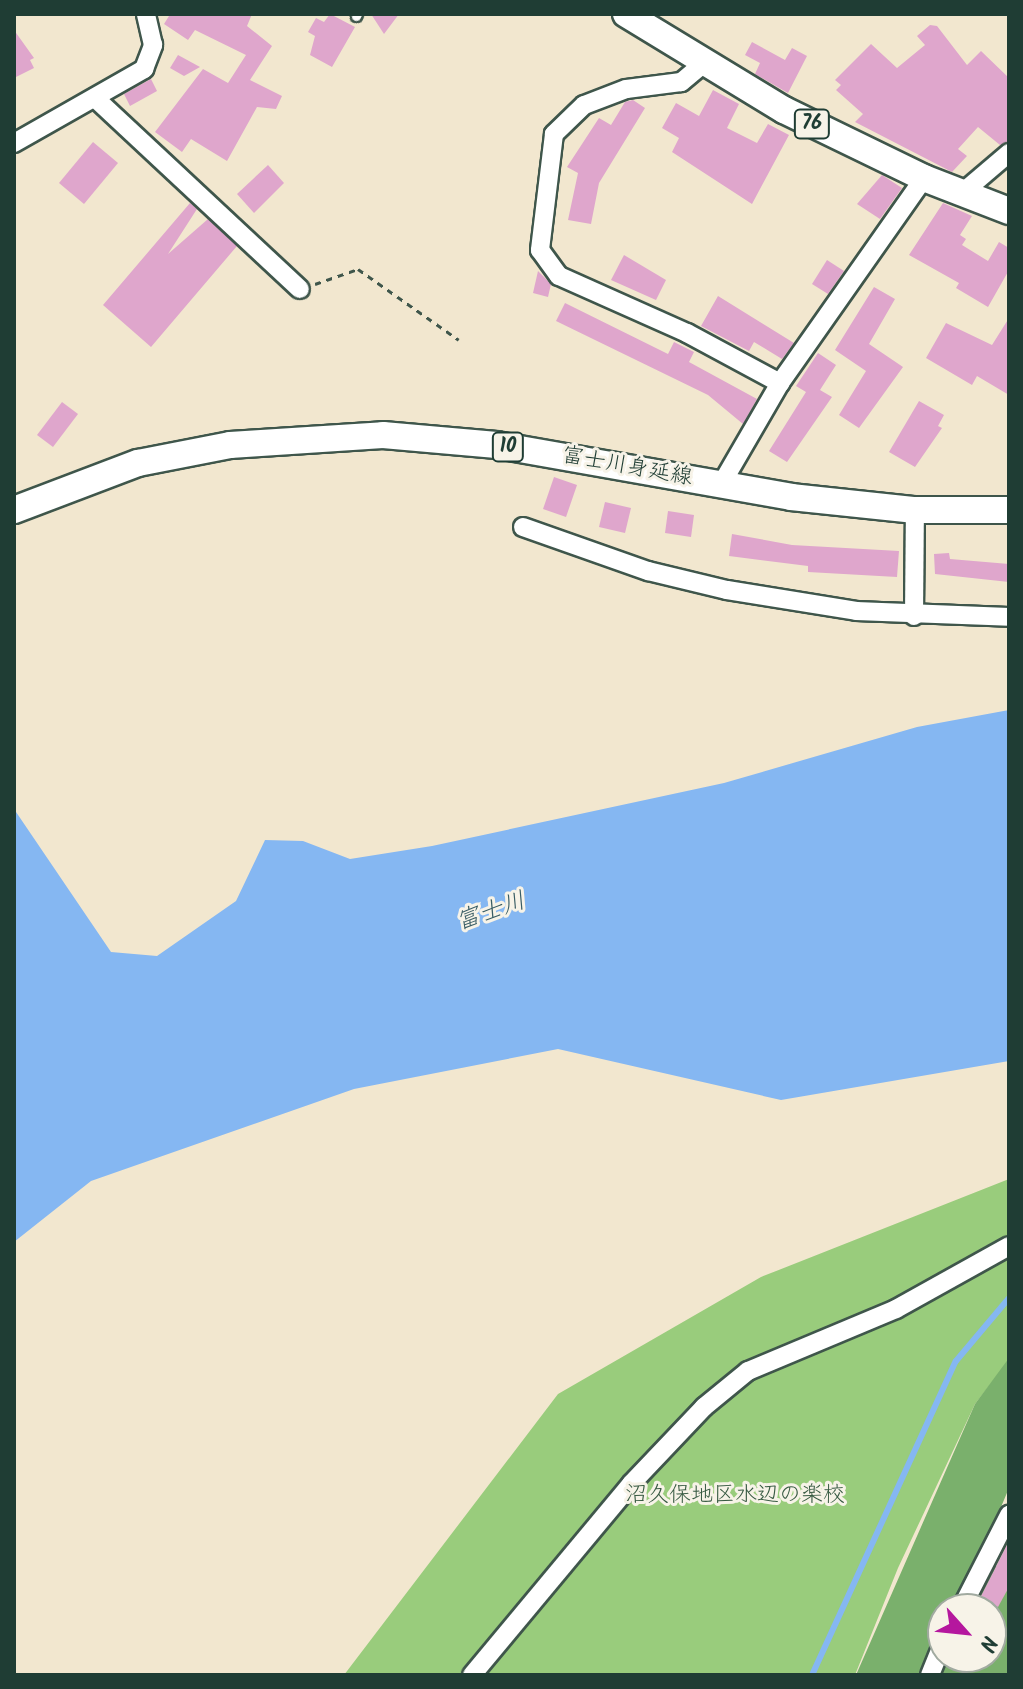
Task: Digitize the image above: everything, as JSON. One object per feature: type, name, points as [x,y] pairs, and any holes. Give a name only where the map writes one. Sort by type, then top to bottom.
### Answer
[{"type":"main road","name":"76","points":[[626,14],[784,110],[924,178],[1009,211]]},
{"type":"main road","name":"富士川身延線","points":[[14,510],[138,463],[319,436],[497,445],[791,497],[915,510],[1009,510]]},
{"type":"street","points":[[14,143],[144,69],[151,57],[146,14]]},
{"type":"street","points":[[704,63],[681,82],[626,89],[584,105],[554,134],[540,250],[559,276],[687,333],[780,383]]},
{"type":"street","points":[[95,98],[300,289]]},
{"type":"street","points":[[962,193],[1009,153]]},
{"type":"street","points":[[722,483],[780,383],[924,178]]},
{"type":"street","points":[[914,616],[915,510]]},
{"type":"street","points":[[523,527],[648,571],[727,590],[914,616],[1009,617]]},
{"type":"street","points":[[472,1675],[631,1484],[704,1407],[748,1371],[896,1309],[1009,1246]]},
{"type":"street","points":[[969,1593],[1009,1515]]},
{"type":"path","points":[[300,289],[358,269],[459,340]]},
{"type":"green space","name":"沼久保地区水辺の楽校","points":[[1009,1179],[1009,1360],[975,1404],[898,1568],[855,1675],[344,1675],[558,1394],[761,1277]]},
{"type":"green space","points":[[1009,1358],[1009,1488],[980,1557],[1009,1573],[1009,1675],[856,1675],[975,1404]]},
{"type":"water","name":"富士川","points":[[1009,710],[1009,1061],[781,1100],[558,1049],[354,1089],[91,1181],[14,1242],[14,809],[111,952],[157,956],[236,901],[265,840],[303,841],[350,859],[432,846],[724,783],[917,727]]},
{"type":"building","points":[[164,14],[252,14],[247,26],[272,46],[250,80],[282,96],[276,109],[257,107],[227,161],[191,139],[182,152],[155,132],[203,69],[228,83],[246,55],[195,30],[188,40],[164,24],[169,16]]},
{"type":"building","points":[[330,14],[355,27],[332,67],[310,55],[315,36],[308,32],[316,18],[324,22]]},
{"type":"building","points":[[371,14],[399,14],[384,34]]},
{"type":"building","points":[[930,25],[937,26],[967,65],[981,51],[1009,78],[1009,141],[1000,145],[978,127],[958,149],[967,156],[952,172],[855,122],[863,114],[836,90],[841,85],[835,80],[871,44],[897,68],[925,45],[917,36]]},
{"type":"building","points":[[14,30],[34,58],[30,60],[34,68],[14,78]]},
{"type":"building","points":[[752,42],[785,60],[792,48],[807,56],[788,93],[755,74],[760,63],[745,55]]},
{"type":"building","points":[[178,55],[200,67],[184,76],[170,68]]},
{"type":"building","points":[[151,79],[157,91],[130,106],[124,94]]},
{"type":"building","points":[[713,90],[739,104],[727,128],[757,143],[768,124],[789,135],[752,204],[672,152],[679,138],[662,128],[676,103],[699,116]]},
{"type":"building","points":[[633,100],[645,108],[599,183],[591,224],[568,220],[578,173],[567,167],[599,118],[611,125],[625,102]]},
{"type":"building","points":[[93,142],[118,163],[84,204],[59,183]]},
{"type":"building","points":[[268,165],[284,183],[254,213],[237,194]]},
{"type":"building","points":[[882,175],[902,188],[880,219],[857,204]]},
{"type":"building","points":[[190,203],[197,209],[168,254],[208,219],[237,246],[151,347],[103,305]]},
{"type":"building","points":[[943,203],[972,216],[960,235],[966,239],[962,245],[988,261],[999,242],[1009,248],[1009,270],[988,307],[956,288],[959,283],[909,255]]},
{"type":"building","points":[[624,255],[666,280],[656,300],[611,280]]},
{"type":"building","points":[[827,260],[844,271],[828,294],[812,284]]},
{"type":"building","points":[[538,271],[551,284],[548,297],[533,293]]},
{"type":"building","points":[[874,287],[895,299],[869,344],[903,367],[859,428],[839,415],[866,371],[835,350]]},
{"type":"building","points":[[718,296],[794,343],[782,359],[754,342],[749,351],[701,326]]},
{"type":"building","points":[[565,303],[668,354],[674,342],[694,352],[689,362],[757,399],[743,424],[708,395],[556,321]]},
{"type":"building","points":[[1009,318],[1009,395],[977,376],[972,385],[926,358],[946,323],[992,345]]},
{"type":"building","points":[[818,353],[836,365],[820,390],[832,397],[787,462],[769,451],[806,392],[796,386]]},
{"type":"building","points":[[919,401],[944,415],[938,426],[942,428],[915,467],[889,452]]},
{"type":"building","points":[[62,402],[78,414],[53,447],[37,435]]},
{"type":"building","points":[[554,477],[577,485],[566,517],[543,509]]},
{"type":"building","points":[[605,502],[631,508],[625,533],[599,527]]},
{"type":"building","points":[[668,511],[694,515],[691,537],[665,533]]},
{"type":"building","points":[[732,534],[792,545],[899,551],[897,577],[808,572],[808,566],[729,556]]},
{"type":"building","points":[[949,553],[950,559],[1009,564],[1009,582],[935,574],[934,554]]},
{"type":"building","points":[[1009,1541],[1009,1587],[1006,1593],[983,1593]]},
{"type":"waterway","points":[[812,1675],[956,1361],[1009,1298]]}]
